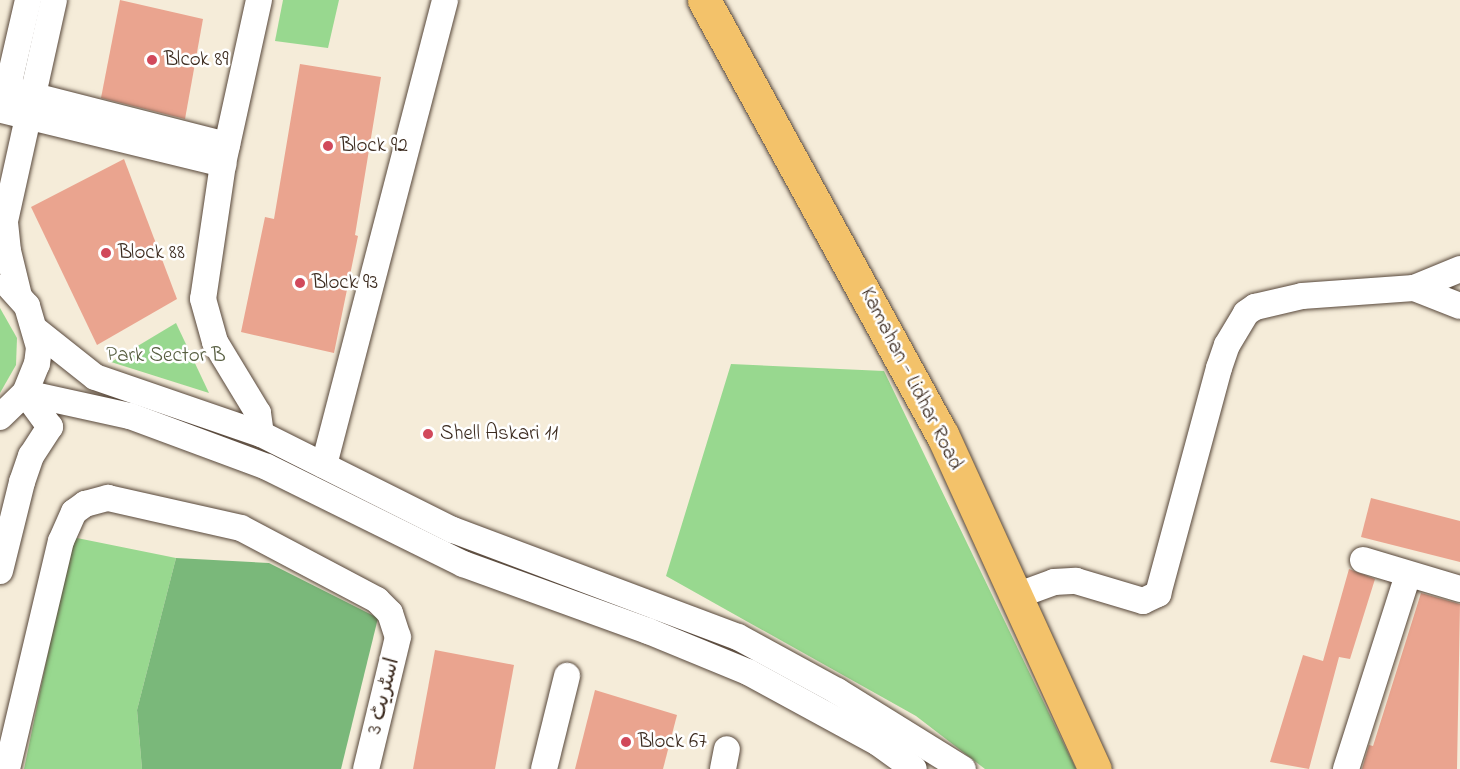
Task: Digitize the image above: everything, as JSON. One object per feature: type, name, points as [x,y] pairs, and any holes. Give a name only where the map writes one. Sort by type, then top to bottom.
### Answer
[{"type":"main road","name":"Kamahan - Lidhar Road","points":[[704,0],[913,378],[1095,769]]},
{"type":"street","points":[[27,0],[3,106],[29,106],[225,155]]},
{"type":"street","points":[[54,0],[5,221],[10,287],[37,331],[95,377],[261,434],[453,530],[752,644],[913,736],[963,769]]},
{"type":"street","points":[[259,0],[225,155],[203,299],[214,342],[258,413],[261,434]]},
{"type":"street","points":[[324,465],[445,0]]},
{"type":"street","points":[[1016,596],[1054,582],[1076,581],[1133,599],[1152,600],[1158,594],[1221,361],[1246,313],[1255,307],[1302,296],[1414,288],[1460,269]]},
{"type":"street","points":[[1414,288],[1460,306]]},
{"type":"street","points":[[0,417],[25,393],[37,364],[37,331]]},
{"type":"street","points":[[1,566],[22,482],[31,456],[50,427],[25,393]]},
{"type":"street","points":[[25,393],[98,408],[168,428],[267,467],[463,564],[700,651],[800,699],[914,769]]},
{"type":"street","name":"اسٹریٹ 3","points":[[7,769],[61,541],[74,512],[85,504],[108,498],[241,528],[377,600],[396,622],[398,637],[366,769]]},
{"type":"street","points":[[1363,560],[1460,590]]},
{"type":"street","points":[[1346,769],[1408,575]]},
{"type":"street","points":[[648,631],[655,606]]},
{"type":"street","points":[[544,769],[567,676]]},
{"type":"green space","points":[[283,0],[339,0],[328,48],[275,41]]},
{"type":"green space","points":[[0,308],[17,338],[16,365],[0,393]]},
{"type":"green space","name":"Park Sector B","points":[[176,323],[209,393],[111,362]]},
{"type":"green space","points":[[731,364],[884,371],[1076,769],[985,769],[916,716],[666,576]]},
{"type":"green space","points":[[72,537],[176,558],[137,710],[142,769],[24,769]]},
{"type":"green space","points":[[176,558],[269,563],[378,618],[341,769],[142,769],[137,710]]},
{"type":"building","name":"Blcok 89","points":[[120,0],[203,19],[185,119],[101,98]]},
{"type":"building","points":[[300,64],[381,77],[355,235],[358,236],[334,353],[241,332],[265,217],[274,219]]},
{"type":"building","name":"Block 88","points":[[124,159],[177,299],[97,345],[31,207]]},
{"type":"building","points":[[1371,498],[1460,521],[1460,562],[1361,537]]},
{"type":"building","points":[[1349,569],[1375,579],[1350,659],[1339,657],[1309,769],[1270,762],[1303,655],[1323,661]]},
{"type":"building","points":[[1421,593],[1460,604],[1457,769],[1362,769],[1369,745],[1373,746]]},
{"type":"building","points":[[435,650],[514,665],[495,769],[413,769]]},
{"type":"building","name":"Block 67","points":[[595,690],[677,715],[663,769],[575,769]]},
{"type":"place","name":"Blcok 89","points":[[152,60]]},
{"type":"place","name":"Block 92","points":[[328,146]]},
{"type":"place","name":"Block 88","points":[[106,253]]},
{"type":"place","name":"Block 93","points":[[300,283]]},
{"type":"place","name":"Shell Askari 11","points":[[428,434]]},
{"type":"place","name":"Block 67","points":[[626,742]]}]
